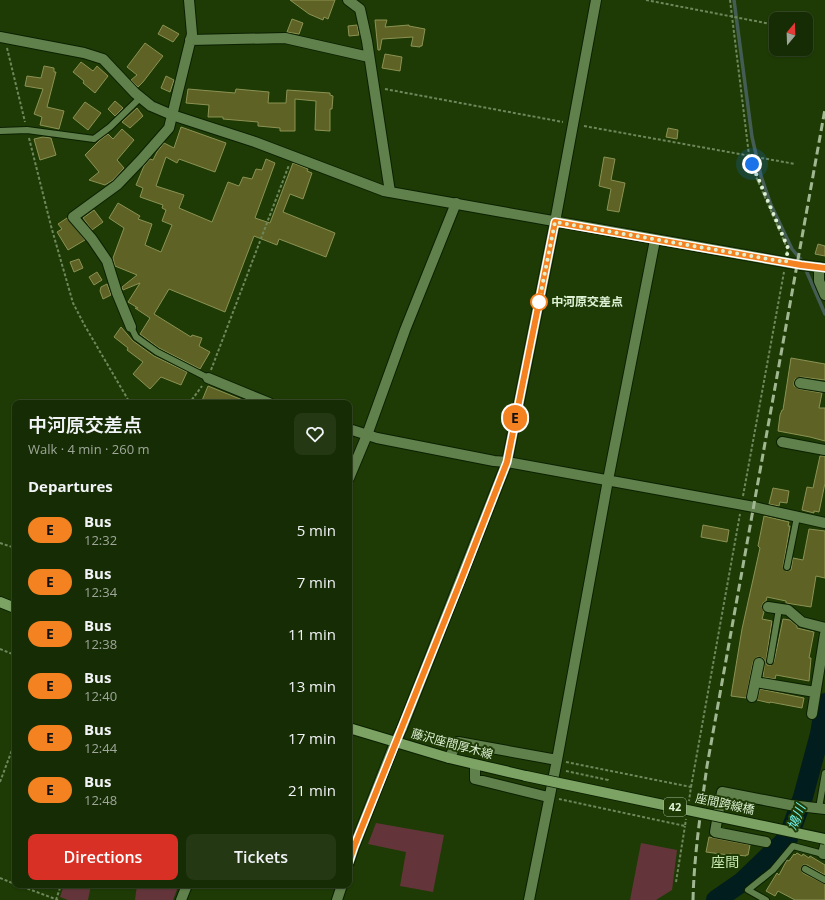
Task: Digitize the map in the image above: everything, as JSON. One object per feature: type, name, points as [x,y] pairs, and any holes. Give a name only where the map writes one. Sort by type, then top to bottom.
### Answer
[{"type":"main road","points":[[0,602],[12,607]]},
{"type":"main road","name":"藤沢座間厚木線","points":[[352,729],[449,758],[526,776]]},
{"type":"main road","name":"座間跨線橋","points":[[526,776],[825,839]]},
{"type":"street","points":[[131,327],[117,294],[107,261],[92,239],[73,217],[117,185],[168,128],[192,34],[188,0]]},
{"type":"street","points":[[348,0],[360,9],[390,192]]},
{"type":"street","points":[[352,853],[507,462],[555,222],[596,0]]},
{"type":"street","points":[[2,37],[84,53],[102,59],[140,98],[150,106],[172,115],[255,142],[390,192],[814,267],[825,295]]},
{"type":"street","points":[[190,40],[285,38],[369,57]]},
{"type":"street","points":[[352,471],[367,435],[405,330],[456,203]]},
{"type":"street","points":[[529,900],[548,796],[557,760],[608,480],[655,240]]},
{"type":"street","points":[[208,378],[262,400]]},
{"type":"street","points":[[800,383],[825,387]]},
{"type":"street","points":[[352,430],[367,435],[494,461],[507,462],[742,504],[825,523]]},
{"type":"street","points":[[782,442],[825,450]]},
{"type":"street","points":[[768,607],[788,610],[802,622],[825,628]]},
{"type":"street","points":[[812,714],[825,634]]},
{"type":"street","points":[[752,697],[759,663]]},
{"type":"street","points":[[755,682],[815,692]]},
{"type":"street","points":[[449,758],[458,742],[557,760]]},
{"type":"street","points":[[475,765],[475,779],[548,796]]},
{"type":"street","points":[[766,842],[715,832],[722,792],[820,809]]},
{"type":"street","points":[[181,900],[186,888]]},
{"type":"street","points":[[337,900],[341,888]]},
{"type":"lane","points":[[0,131],[27,130],[94,139],[110,128],[140,98]]},
{"type":"lane","points":[[131,327],[136,337],[157,352],[208,378]]},
{"type":"lane","points":[[787,567],[797,517]]},
{"type":"lane","points":[[770,661],[779,609]]},
{"type":"lane","points":[[820,809],[825,773]]},
{"type":"lane","points":[[766,900],[748,890],[773,870],[794,846],[824,851]]},
{"type":"lane","points":[[804,869],[825,880]]},
{"type":"path","points":[[646,0],[769,24]]},
{"type":"path","points":[[691,787],[788,248],[754,172],[749,155],[730,0]]},
{"type":"path","points":[[2,37],[51,226],[73,303],[84,326],[128,400]]},
{"type":"path","points":[[192,400],[208,378],[292,156]]},
{"type":"path","points":[[754,156],[795,164]]},
{"type":"path","points":[[0,543],[12,547]]},
{"type":"path","points":[[0,649],[12,654]]},
{"type":"path","points":[[0,782],[12,750]]},
{"type":"path","points":[[676,882],[685,826]]},
{"type":"path","points":[[0,878],[12,883]]},
{"type":"path","points":[[26,888],[57,900],[60,888]]},
{"type":"shaded area","points":[[376,823],[444,835],[433,892],[400,886],[406,852],[368,844]]},
{"type":"shaded area","points":[[641,843],[677,850],[672,890],[656,900],[630,900]]},
{"type":"shaded area","points":[[63,888],[90,888],[88,900],[68,900],[60,897]]},
{"type":"shaded area","points":[[137,888],[178,888],[173,900],[135,900]]},
{"type":"building","points":[[290,0],[335,0],[328,19],[324,17],[323,20],[309,14]]},
{"type":"building","points":[[292,19],[303,23],[299,34],[287,32]]},
{"type":"building","points":[[375,20],[387,20],[385,27],[409,25],[425,29],[422,46],[411,46],[413,37],[382,39],[380,50],[378,50]]},
{"type":"building","points":[[163,25],[179,34],[173,42],[158,34]]},
{"type":"building","points":[[357,25],[359,35],[349,36],[348,26]]},
{"type":"building","points":[[145,43],[163,56],[138,87],[131,80],[137,75],[127,67]]},
{"type":"building","points":[[385,54],[402,57],[400,71],[382,68]]},
{"type":"building","points":[[81,62],[93,71],[97,66],[108,76],[95,93],[73,72]]},
{"type":"building","points":[[44,66],[54,68],[54,72],[56,72],[47,107],[64,111],[59,129],[40,125],[42,117],[34,114],[43,89],[25,86],[27,76],[41,78]]},
{"type":"building","points":[[166,76],[174,80],[170,92],[161,88]]},
{"type":"building","points":[[188,89],[235,93],[236,89],[269,92],[268,103],[286,103],[287,90],[330,93],[330,95],[333,96],[332,109],[330,109],[330,131],[315,130],[316,101],[295,99],[295,131],[280,131],[280,128],[258,126],[258,122],[223,119],[223,117],[208,117],[209,105],[186,103]]},
{"type":"building","points":[[115,101],[123,108],[115,116],[108,109]]},
{"type":"building","points":[[85,102],[101,113],[88,130],[73,118]]},
{"type":"building","points":[[137,108],[143,116],[130,128],[122,122]]},
{"type":"building","points":[[181,127],[226,143],[215,172],[179,159],[177,163],[166,157],[156,186],[184,195],[179,208],[212,222],[228,182],[239,186],[243,177],[252,179],[256,169],[262,170],[266,159],[275,163],[255,218],[270,223],[293,163],[308,169],[307,171],[312,173],[303,199],[290,194],[283,212],[335,233],[326,257],[279,239],[277,245],[254,236],[225,312],[169,289],[154,314],[191,337],[192,335],[202,338],[199,346],[210,352],[200,369],[159,348],[140,334],[150,318],[128,302],[140,283],[123,290],[122,287],[137,275],[115,266],[113,258],[124,228],[109,218],[118,203],[140,216],[138,219],[152,224],[145,245],[161,252],[172,225],[162,221],[166,210],[162,208],[163,205],[140,197],[143,188],[136,185],[144,166],[150,159],[153,160],[164,143],[174,148]]},
{"type":"building","points":[[668,128],[678,130],[677,139],[666,137]]},
{"type":"building","points":[[122,129],[134,140],[117,160],[124,168],[113,180],[105,185],[89,180],[99,172],[85,155],[108,134],[113,139]]},
{"type":"building","points":[[43,137],[51,138],[56,155],[40,160],[34,139]]},
{"type":"building","points":[[604,157],[615,159],[611,180],[625,183],[619,212],[607,210],[611,189],[599,186]]},
{"type":"building","points":[[94,210],[103,222],[92,230],[83,218]]},
{"type":"building","points":[[67,218],[85,240],[68,250],[57,232],[62,229],[58,224]]},
{"type":"building","points":[[818,244],[825,246],[825,256],[815,254]]},
{"type":"building","points":[[79,259],[83,268],[74,272],[70,262]]},
{"type":"building","points":[[97,272],[102,280],[94,285],[89,277]]},
{"type":"building","points":[[107,284],[111,295],[103,299],[100,291],[101,287]]},
{"type":"building","points":[[121,327],[133,341],[154,356],[187,372],[181,385],[161,377],[150,389],[133,374],[143,362],[127,350],[128,348],[114,337]]},
{"type":"building","points":[[791,358],[825,364],[825,380],[801,377],[795,379],[794,386],[799,389],[822,393],[819,408],[825,408],[825,441],[778,431],[780,415],[783,410]]},
{"type":"building","points":[[208,386],[243,400],[202,400]]},
{"type":"building","points":[[820,456],[825,456],[825,483],[819,512],[814,511],[814,513],[802,510],[807,487],[813,488]]},
{"type":"building","points":[[773,488],[789,491],[787,503],[780,502],[779,506],[769,504]]},
{"type":"building","points":[[764,516],[789,522],[788,526],[790,526],[783,567],[786,571],[791,570],[793,558],[803,560],[809,529],[825,531],[825,578],[816,576],[811,607],[786,603],[786,601],[767,597],[762,606],[764,612],[762,619],[772,621],[766,660],[767,665],[771,665],[774,662],[783,619],[790,620],[797,626],[797,628],[814,632],[809,658],[811,658],[809,681],[776,675],[775,679],[763,677],[765,661],[763,658],[757,657],[753,662],[746,698],[731,696],[742,629],[760,548],[758,546]]},
{"type":"building","points":[[703,525],[729,530],[727,542],[701,537]]},
{"type":"building","points":[[760,689],[804,698],[802,708],[757,700]]},
{"type":"building","points":[[709,837],[750,845],[748,855],[729,855],[706,852]]},
{"type":"building","points":[[797,853],[802,856],[803,854],[809,858],[810,856],[825,865],[825,875],[807,865],[803,865],[801,869],[803,873],[825,884],[825,900],[795,900],[778,891],[775,896],[766,891],[777,873],[779,875],[787,860],[789,861],[794,854],[795,855]]},
{"type":"waterway","points":[[734,0],[752,137],[761,176],[771,205],[792,249],[802,261],[825,314]]},
{"type":"waterway","name":"鳩川","points":[[716,900],[742,882],[788,838],[803,797],[820,734],[825,703]]},
{"type":"railway","points":[[693,900],[696,849],[707,766],[825,109]]},
{"type":"bus line","name":"E","points":[[352,853],[507,462],[555,222],[825,268]]},
{"type":"place","name":"中河原交差点","points":[[539,302]]},
{"type":"district","name":"座間","points":[[725,862]]},
{"type":"route","points":[[539,302],[555,222],[786,262],[788,248],[754,172],[752,164]]}]
